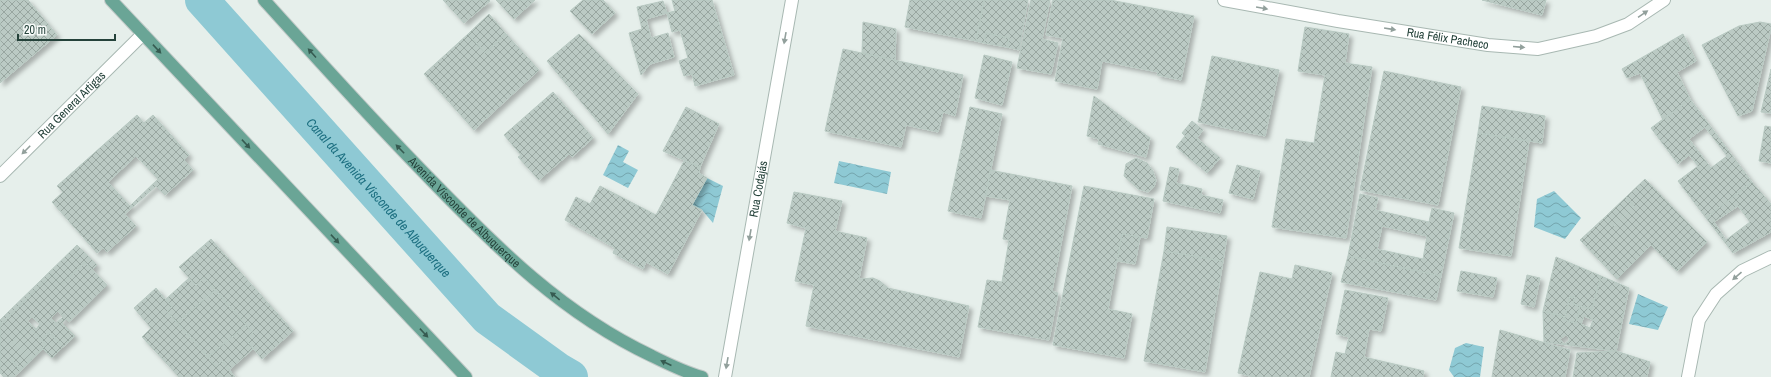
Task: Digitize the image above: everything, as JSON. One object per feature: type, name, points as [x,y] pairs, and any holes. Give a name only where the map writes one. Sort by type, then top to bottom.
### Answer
[{"type":"main road","points":[[112,0],[466,377]]},
{"type":"main road","name":"Avenida Visconde de Albuquerque","points":[[264,0],[362,110],[510,260],[574,311],[615,338],[686,372],[702,377]]},
{"type":"street","name":"Rua Codajás","points":[[725,377],[792,0]]},
{"type":"street","name":"Rua Félix Pacheco","points":[[1224,0],[1338,21],[1488,45],[1538,49],[1596,36],[1628,24],[1663,0]]},
{"type":"street","name":"Rua General Artigas","points":[[0,176],[143,34]]},
{"type":"street","points":[[1688,377],[1699,320],[1716,294],[1742,271],[1771,257]]},
{"type":"water","points":[[618,145],[629,151],[623,162],[638,170],[628,188],[603,175]]},
{"type":"water","points":[[839,161],[891,172],[887,194],[834,183]]},
{"type":"water","points":[[707,178],[723,186],[713,223],[702,210],[692,206]]},
{"type":"water","points":[[1554,191],[1581,218],[1565,239],[1534,227],[1537,199]]},
{"type":"water","points":[[1638,294],[1668,307],[1658,330],[1629,324]]},
{"type":"water","points":[[1466,343],[1484,347],[1480,377],[1454,377],[1449,370],[1455,348]]},
{"type":"building","points":[[0,0],[28,0],[57,35],[0,83]]},
{"type":"building","points":[[443,0],[489,0],[490,1],[464,23]]},
{"type":"building","points":[[496,0],[535,0],[514,19]]},
{"type":"building","points":[[583,0],[603,0],[615,13],[592,34],[570,11]]},
{"type":"building","points":[[672,0],[712,0],[734,75],[695,86],[692,74],[684,76],[679,61],[688,58],[680,30],[672,32],[667,13],[675,11]]},
{"type":"building","points":[[910,0],[984,0],[976,41],[905,27]]},
{"type":"building","points":[[984,0],[1028,0],[1019,50],[1007,47],[1009,38],[986,33],[984,43],[976,41]]},
{"type":"building","points":[[1031,0],[1050,0],[1042,39],[1058,43],[1051,74],[1017,68]]},
{"type":"building","points":[[1053,0],[1110,0],[1194,16],[1181,80],[1157,75],[1158,72],[1102,61],[1097,89],[1055,81],[1063,38],[1046,35]]},
{"type":"building","points":[[1482,0],[1546,0],[1542,15]]},
{"type":"building","points":[[663,1],[667,13],[646,19],[651,38],[668,33],[674,57],[650,64],[641,75],[629,33],[642,29],[637,7]]},
{"type":"building","points":[[489,14],[506,34],[485,53],[468,34]]},
{"type":"building","points":[[863,22],[896,29],[895,60],[862,53]]},
{"type":"building","points":[[1760,22],[1771,24],[1771,28],[1752,111],[1738,116],[1702,45],[1739,26]]},
{"type":"building","points":[[1305,27],[1349,34],[1345,63],[1372,67],[1346,238],[1272,227],[1286,139],[1314,143],[1325,75],[1298,71]]},
{"type":"building","points":[[986,33],[1009,38],[1007,47],[984,43]]},
{"type":"building","points":[[468,34],[485,53],[506,34],[539,70],[474,130],[424,74]]},
{"type":"building","points":[[579,34],[638,94],[608,134],[547,61]]},
{"type":"building","points":[[1683,34],[1696,61],[1677,72],[1690,99],[1663,120],[1640,73],[1627,78],[1622,69]]},
{"type":"building","points":[[843,49],[963,75],[955,116],[943,112],[938,132],[906,125],[901,147],[825,131]]},
{"type":"building","points":[[984,55],[1012,62],[1002,105],[975,98]]},
{"type":"building","points":[[1212,56],[1279,70],[1265,136],[1198,122]]},
{"type":"building","points":[[1771,69],[1771,113],[1761,112]]},
{"type":"building","points":[[1384,71],[1461,87],[1438,205],[1360,190]]},
{"type":"building","points":[[553,92],[593,138],[572,157],[569,154],[539,180],[518,157],[521,155],[504,135]]},
{"type":"building","points":[[1094,96],[1150,138],[1146,157],[1098,144],[1099,139],[1087,136]]},
{"type":"building","points":[[1690,99],[1752,182],[1706,218],[1678,181],[1698,166],[1689,155],[1678,164],[1651,128]],"holes":[[[1705,127],[1727,156],[1711,168],[1689,139]]]},
{"type":"building","points":[[1482,106],[1545,116],[1542,143],[1478,133]]},
{"type":"building","points":[[686,107],[719,124],[700,167],[663,151]]},
{"type":"building","points":[[970,107],[1002,114],[981,218],[948,211]]},
{"type":"building","points":[[137,115],[144,123],[153,115],[189,155],[184,160],[193,170],[165,195],[156,186],[125,214],[136,226],[107,252],[103,248],[97,253],[52,202],[63,192],[57,186]],"holes":[[[136,156],[158,179],[130,206],[108,182]]]},
{"type":"building","points":[[1192,121],[1203,130],[1197,138],[1220,158],[1207,173],[1176,147],[1185,136],[1182,133]]},
{"type":"building","points":[[1765,126],[1771,127],[1771,163],[1759,161]]},
{"type":"building","points":[[1478,133],[1529,141],[1511,256],[1459,248]]},
{"type":"building","points":[[1136,158],[1147,163],[1153,171],[1156,181],[1154,187],[1148,192],[1138,189],[1124,176],[1126,164]]},
{"type":"building","points":[[684,161],[700,167],[699,173],[707,178],[692,205],[702,210],[668,274],[646,262],[643,269],[613,253],[615,248],[565,220],[576,197],[590,204],[600,186],[656,215]]},
{"type":"building","points":[[1237,165],[1260,171],[1253,199],[1229,193]]},
{"type":"building","points":[[1170,167],[1179,169],[1176,183],[1202,189],[1201,195],[1223,200],[1220,213],[1163,201]]},
{"type":"building","points":[[990,170],[1072,186],[1052,291],[1058,293],[1049,340],[978,327],[987,280],[1002,282],[1009,240],[1003,239],[1010,200],[986,196]]},
{"type":"building","points":[[1645,179],[1707,242],[1677,271],[1651,245],[1617,279],[1580,240],[1605,217],[1614,226],[1634,206],[1626,197]]},
{"type":"building","points":[[1752,182],[1771,204],[1771,232],[1733,253],[1706,218]],"holes":[[[1738,206],[1750,222],[1726,240],[1714,222]]]},
{"type":"building","points":[[1084,186],[1154,199],[1147,238],[1122,234],[1108,309],[1132,314],[1124,358],[1053,345]]},
{"type":"building","points":[[794,192],[842,201],[835,231],[867,238],[859,279],[873,278],[880,281],[888,288],[969,306],[959,357],[806,326],[814,285],[795,281],[806,228],[787,223]]},
{"type":"building","points":[[1360,194],[1378,198],[1375,210],[1429,222],[1432,208],[1454,213],[1441,276],[1348,256]],"holes":[[[1382,226],[1427,236],[1423,259],[1377,249]]]},
{"type":"building","points":[[1626,197],[1634,206],[1614,226],[1605,217]]},
{"type":"building","points":[[1167,227],[1227,236],[1223,261],[1164,251]]},
{"type":"building","points":[[1122,234],[1140,237],[1135,264],[1117,261]]},
{"type":"building","points":[[211,239],[293,331],[262,359],[246,340],[253,333],[204,277],[196,285],[179,267]]},
{"type":"building","points":[[77,245],[97,265],[92,270],[85,262],[62,284],[52,274],[0,325],[0,320]]},
{"type":"building","points":[[1164,251],[1223,261],[1205,372],[1144,361]]},
{"type":"building","points":[[1348,256],[1441,276],[1436,300],[1341,282]]},
{"type":"building","points":[[1556,257],[1601,276],[1592,309],[1573,304],[1575,298],[1570,296],[1565,317],[1543,311]]},
{"type":"building","points":[[85,262],[107,285],[69,322],[66,319],[62,323],[75,336],[63,347],[49,332],[42,340],[28,326],[13,341],[31,359],[20,370],[11,359],[3,367],[0,364],[0,325],[52,274],[62,284]],"holes":[[[58,311],[63,317],[56,323],[51,318]],[[32,317],[40,324],[36,329],[27,321]]]},
{"type":"building","points":[[1295,265],[1332,273],[1309,377],[1254,377],[1238,373],[1260,272],[1292,279]]},
{"type":"building","points":[[1461,271],[1497,278],[1493,297],[1457,291]]},
{"type":"building","points":[[1527,275],[1540,278],[1534,307],[1521,304]]},
{"type":"building","points":[[1601,276],[1629,288],[1616,351],[1544,342],[1543,311],[1565,317],[1564,320],[1576,323],[1580,306],[1592,309]],"holes":[[[1584,316],[1593,320],[1590,328],[1581,324]],[[1566,335],[1569,338],[1569,341],[1564,344],[1560,339]]]},
{"type":"building","points":[[204,277],[215,290],[177,323],[167,311],[172,307],[166,299],[189,278],[196,285]]},
{"type":"building","points":[[156,288],[172,307],[167,311],[216,367],[222,361],[235,377],[179,377],[142,337],[151,328],[134,308]]},
{"type":"building","points":[[215,290],[246,325],[208,357],[177,323]]},
{"type":"building","points":[[1345,290],[1388,298],[1381,331],[1369,329],[1364,357],[1424,371],[1423,377],[1331,377],[1336,352],[1345,354],[1349,337],[1336,334]]},
{"type":"building","points":[[1570,296],[1575,298],[1573,304],[1580,306],[1576,323],[1564,320]]},
{"type":"building","points":[[246,325],[253,333],[246,340],[253,349],[229,370],[222,361],[216,367],[208,357]]},
{"type":"building","points":[[28,326],[46,345],[31,359],[13,341]]},
{"type":"building","points":[[1500,330],[1570,350],[1565,377],[1492,377]]},
{"type":"building","points":[[49,332],[63,347],[52,358],[43,349],[14,377],[4,377],[0,373],[0,364],[3,367],[11,359],[20,370],[46,345],[42,340]]},
{"type":"building","points":[[1616,351],[1650,362],[1647,377],[1573,377],[1577,353]]},
{"type":"waterway","name":"Canal da Avenida Visconde de Albuquerque","points":[[202,0],[487,318],[571,377]]}]
